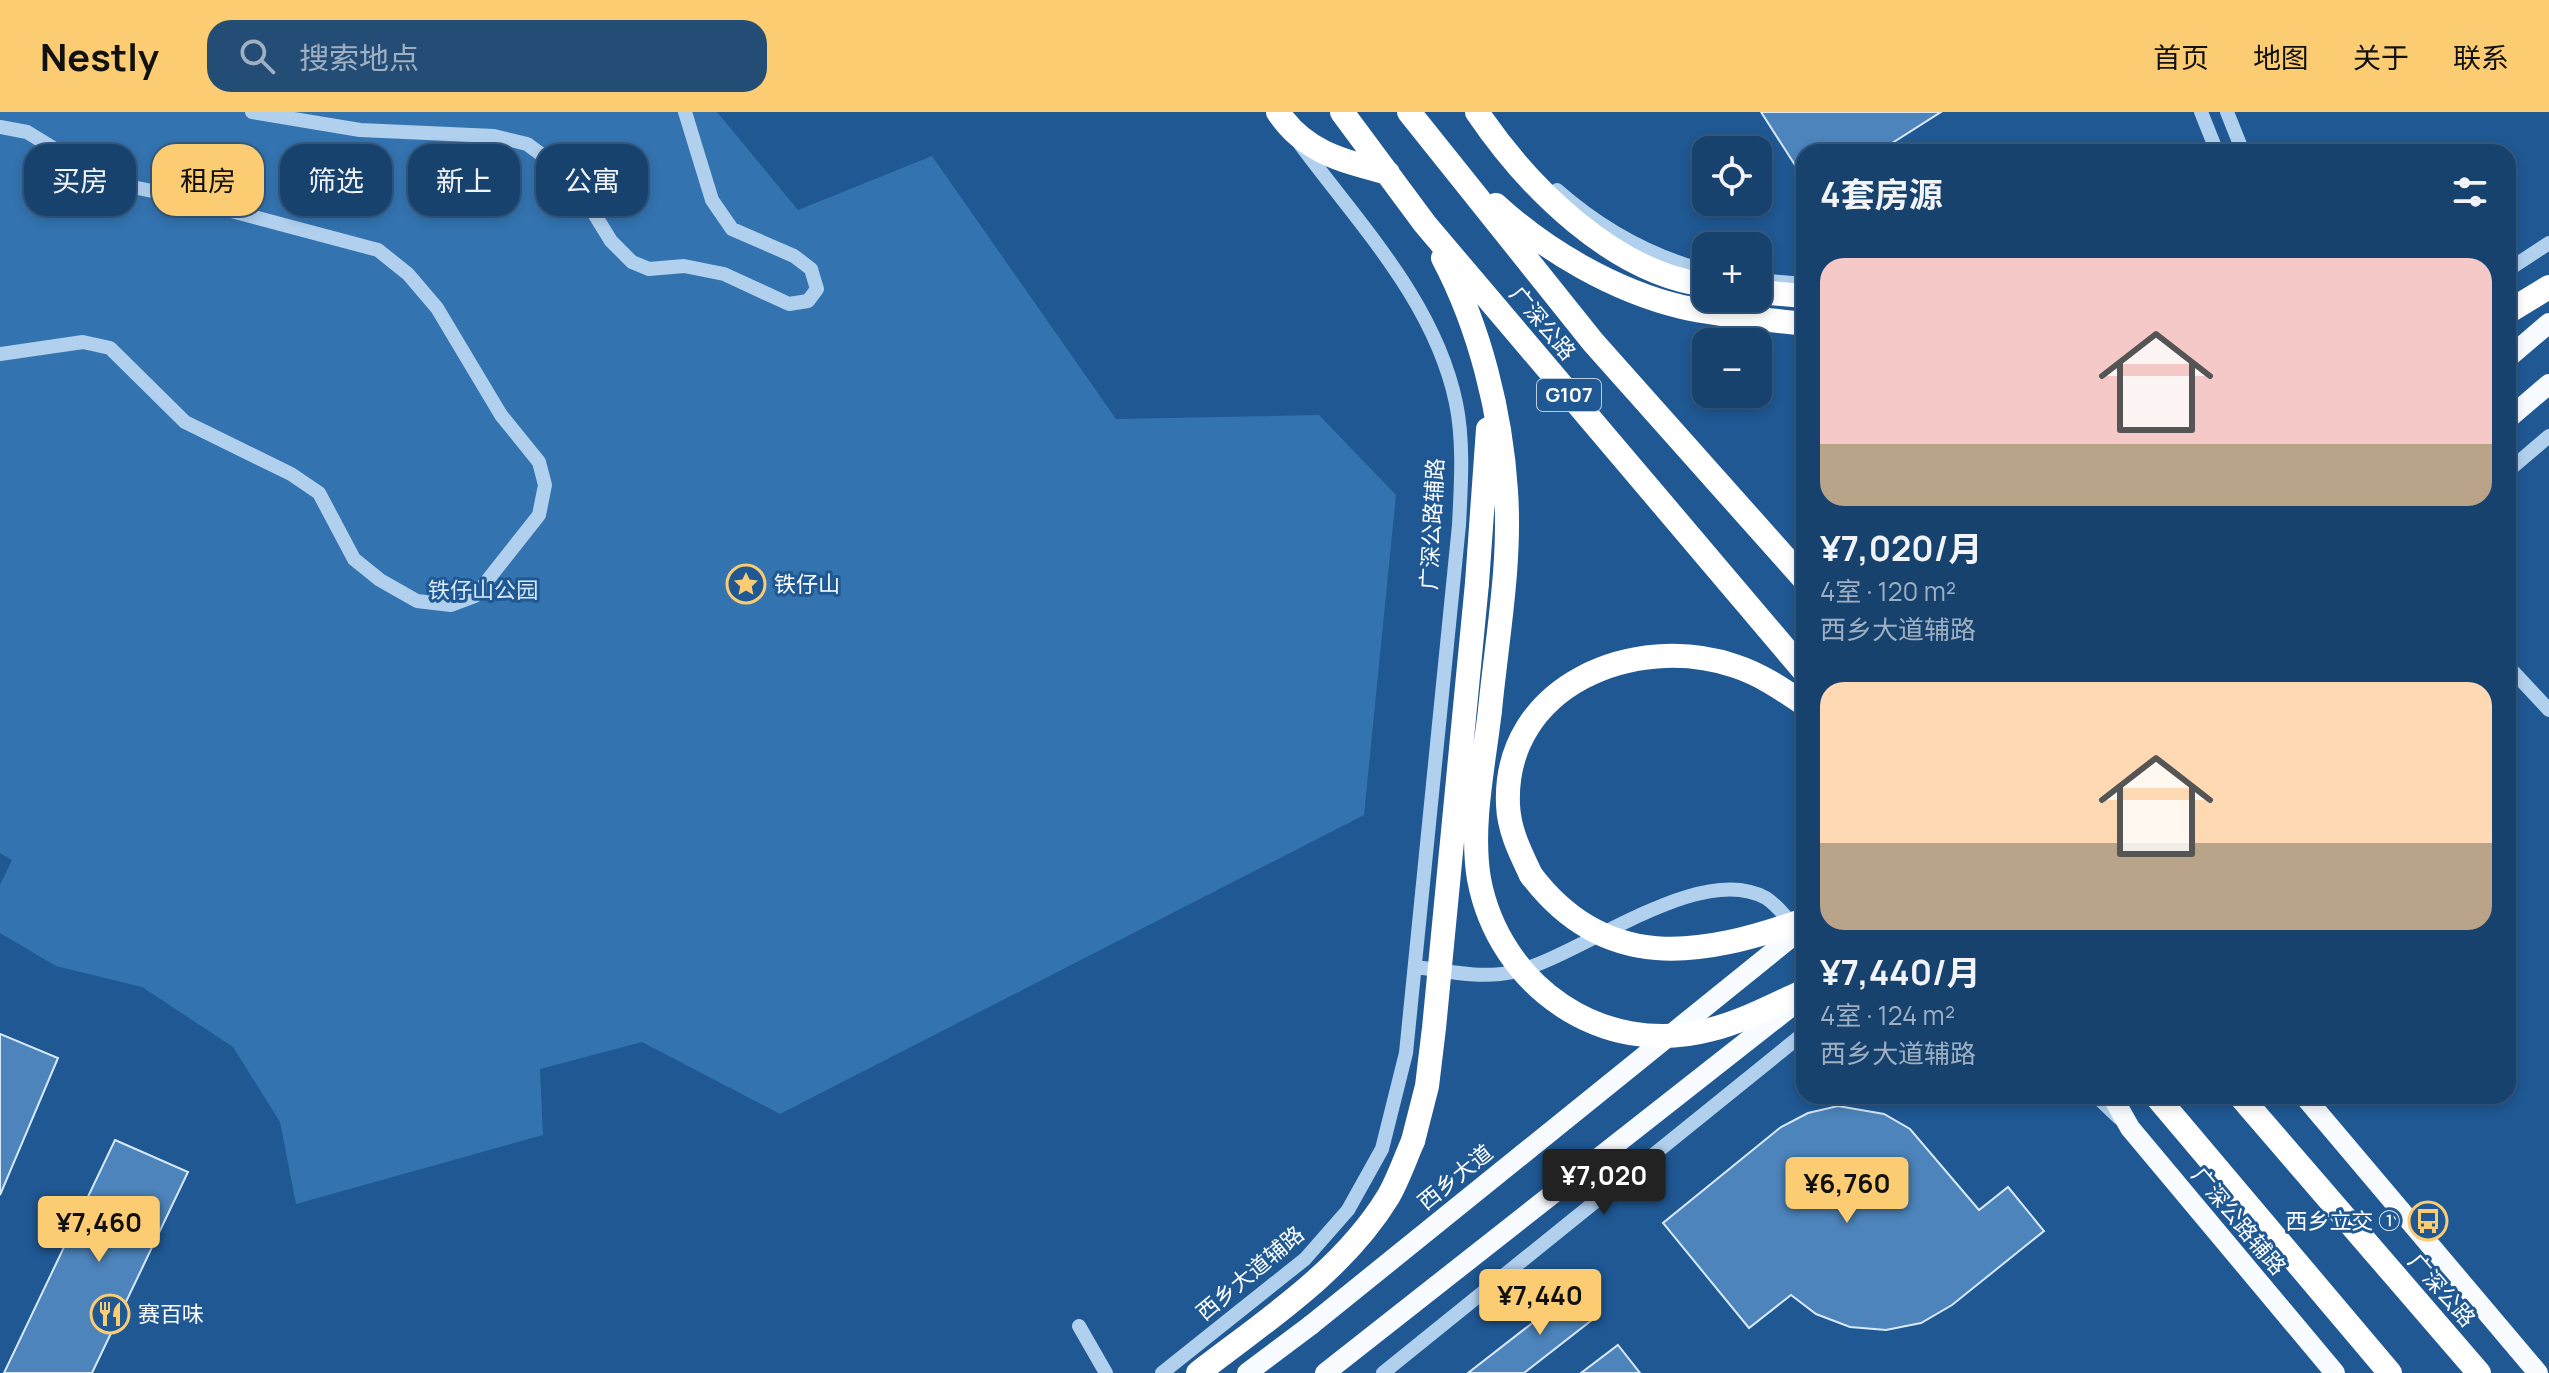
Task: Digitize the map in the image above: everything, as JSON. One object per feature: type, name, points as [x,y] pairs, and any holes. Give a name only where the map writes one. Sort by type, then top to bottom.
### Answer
[{"type":"highway","name":"广深公路","points":[[1342,112],[1425,224],[1796,662]]},
{"type":"highway","name":"广深公路","points":[[1409,112],[1593,342],[1796,570]]},
{"type":"highway","points":[[1477,112],[1504,152],[1538,191],[1601,239],[1644,265],[1692,280]]},
{"type":"highway","points":[[1284,122],[1313,149],[1388,173]]},
{"type":"highway","points":[[1440,154],[1511,219],[1560,254],[1607,278],[1681,307],[1796,323]]},
{"type":"highway","points":[[1425,224],[1453,277],[1491,391],[1506,492],[1506,544],[1477,835],[1479,878],[1491,918],[1511,958],[1540,992],[1577,1015],[1621,1030],[1665,1036],[1709,1030],[1796,996]]},
{"type":"highway","points":[[2516,307],[2549,287]]},
{"type":"highway","points":[[1772,290],[1796,295]]},
{"type":"highway","points":[[1198,1373],[1310,1285],[1357,1240],[1389,1196],[1413,1141],[1427,1086],[1434,1028],[1477,583],[1491,391]]},
{"type":"highway","points":[[1796,698],[1775,684],[1734,666],[1699,658],[1646,657],[1622,660],[1591,671],[1560,692],[1537,715],[1510,772],[1508,806],[1514,840],[1531,875],[1552,903],[1583,928],[1619,942],[1661,948],[1710,947],[1755,938],[1796,923]]},
{"type":"highway","points":[[2163,1104],[2390,1373]]},
{"type":"highway","name":"广深公路","points":[[2247,1104],[2479,1373]]},
{"type":"main road","points":[[2516,351],[2549,323]]},
{"type":"main road","points":[[2516,412],[2549,384]]},
{"type":"main road","name":"西乡大道","points":[[1247,1373],[1311,1325],[1796,933]]},
{"type":"main road","points":[[1325,1373],[1796,999]]},
{"type":"main road","name":"广深公路辅路","points":[[2116,1104],[2130,1128],[2335,1373]]},
{"type":"main road","points":[[2311,1104],[2538,1373]]},
{"type":"street","points":[[252,112],[360,130],[494,136],[527,144],[571,176],[611,241],[632,262],[649,269],[684,266],[724,274],[789,304],[808,301],[817,289],[811,269],[794,256],[732,229],[712,200],[685,112]]},
{"type":"street","points":[[1489,112],[1529,163],[1592,218],[1667,260],[1692,267]]},
{"type":"street","points":[[2201,112],[2214,144]]},
{"type":"street","points":[[2227,112],[2240,144]]},
{"type":"street","name":"广深公路辅路","points":[[1284,122],[1423,310],[1442,352],[1457,405],[1462,468],[1459,525],[1415,967]]},
{"type":"street","points":[[0,127],[27,132],[38,138],[58,151],[83,177],[167,194],[378,250],[408,274],[437,308],[501,415],[539,462],[545,485],[539,515],[475,596],[451,605],[417,601],[380,580],[354,559],[319,493],[291,474],[185,422],[110,348],[83,342],[0,354]]},
{"type":"street","points":[[2516,265],[2549,243]]},
{"type":"street","points":[[1772,287],[1796,285]]},
{"type":"street","points":[[2516,464],[2549,436]]},
{"type":"street","points":[[2516,675],[2549,710]]},
{"type":"street","points":[[1415,967],[1488,975],[1515,972],[1659,907],[1731,890],[1765,898],[1796,931]]},
{"type":"street","name":"西乡大道辅路","points":[[1162,1373],[1305,1259],[1348,1210],[1382,1149],[1396,1101],[1415,967]]},
{"type":"street","points":[[1383,1373],[1796,1039]]},
{"type":"street","points":[[2104,1104],[2130,1128]]},
{"type":"street","points":[[1079,1326],[1106,1373]]},
{"type":"green space","name":"铁仔山公园","points":[[0,112],[717,112],[798,210],[932,156],[1116,419],[1319,415],[1396,495],[1364,815],[780,1114],[642,1042],[540,1069],[543,1135],[296,1204],[280,1122],[233,1047],[142,987],[56,966],[0,933],[0,885],[12,860],[0,853]]},
{"type":"building","points":[[1761,112],[1941,112],[1891,144],[1796,144],[1796,167]]},
{"type":"building","points":[[0,1034],[58,1058],[0,1195]]},
{"type":"building","points":[[1838,1106],[1884,1114],[1910,1129],[1979,1210],[2008,1187],[2044,1231],[1952,1305],[1921,1323],[1886,1330],[1850,1327],[1816,1314],[1791,1295],[1749,1328],[1663,1223],[1781,1127],[1808,1113]]},
{"type":"building","points":[[115,1140],[188,1172],[92,1373],[4,1373]]},
{"type":"building","points":[[1576,1289],[1597,1316],[1524,1373],[1468,1373]]},
{"type":"building","points":[[1618,1345],[1640,1373],[1581,1373]]},
{"type":"place","name":"铁仔山","points":[[746,584]]},
{"type":"place","name":"西乡立交 ①","points":[[2428,1221]]},
{"type":"place","name":"赛百味","points":[[110,1314]]}]
